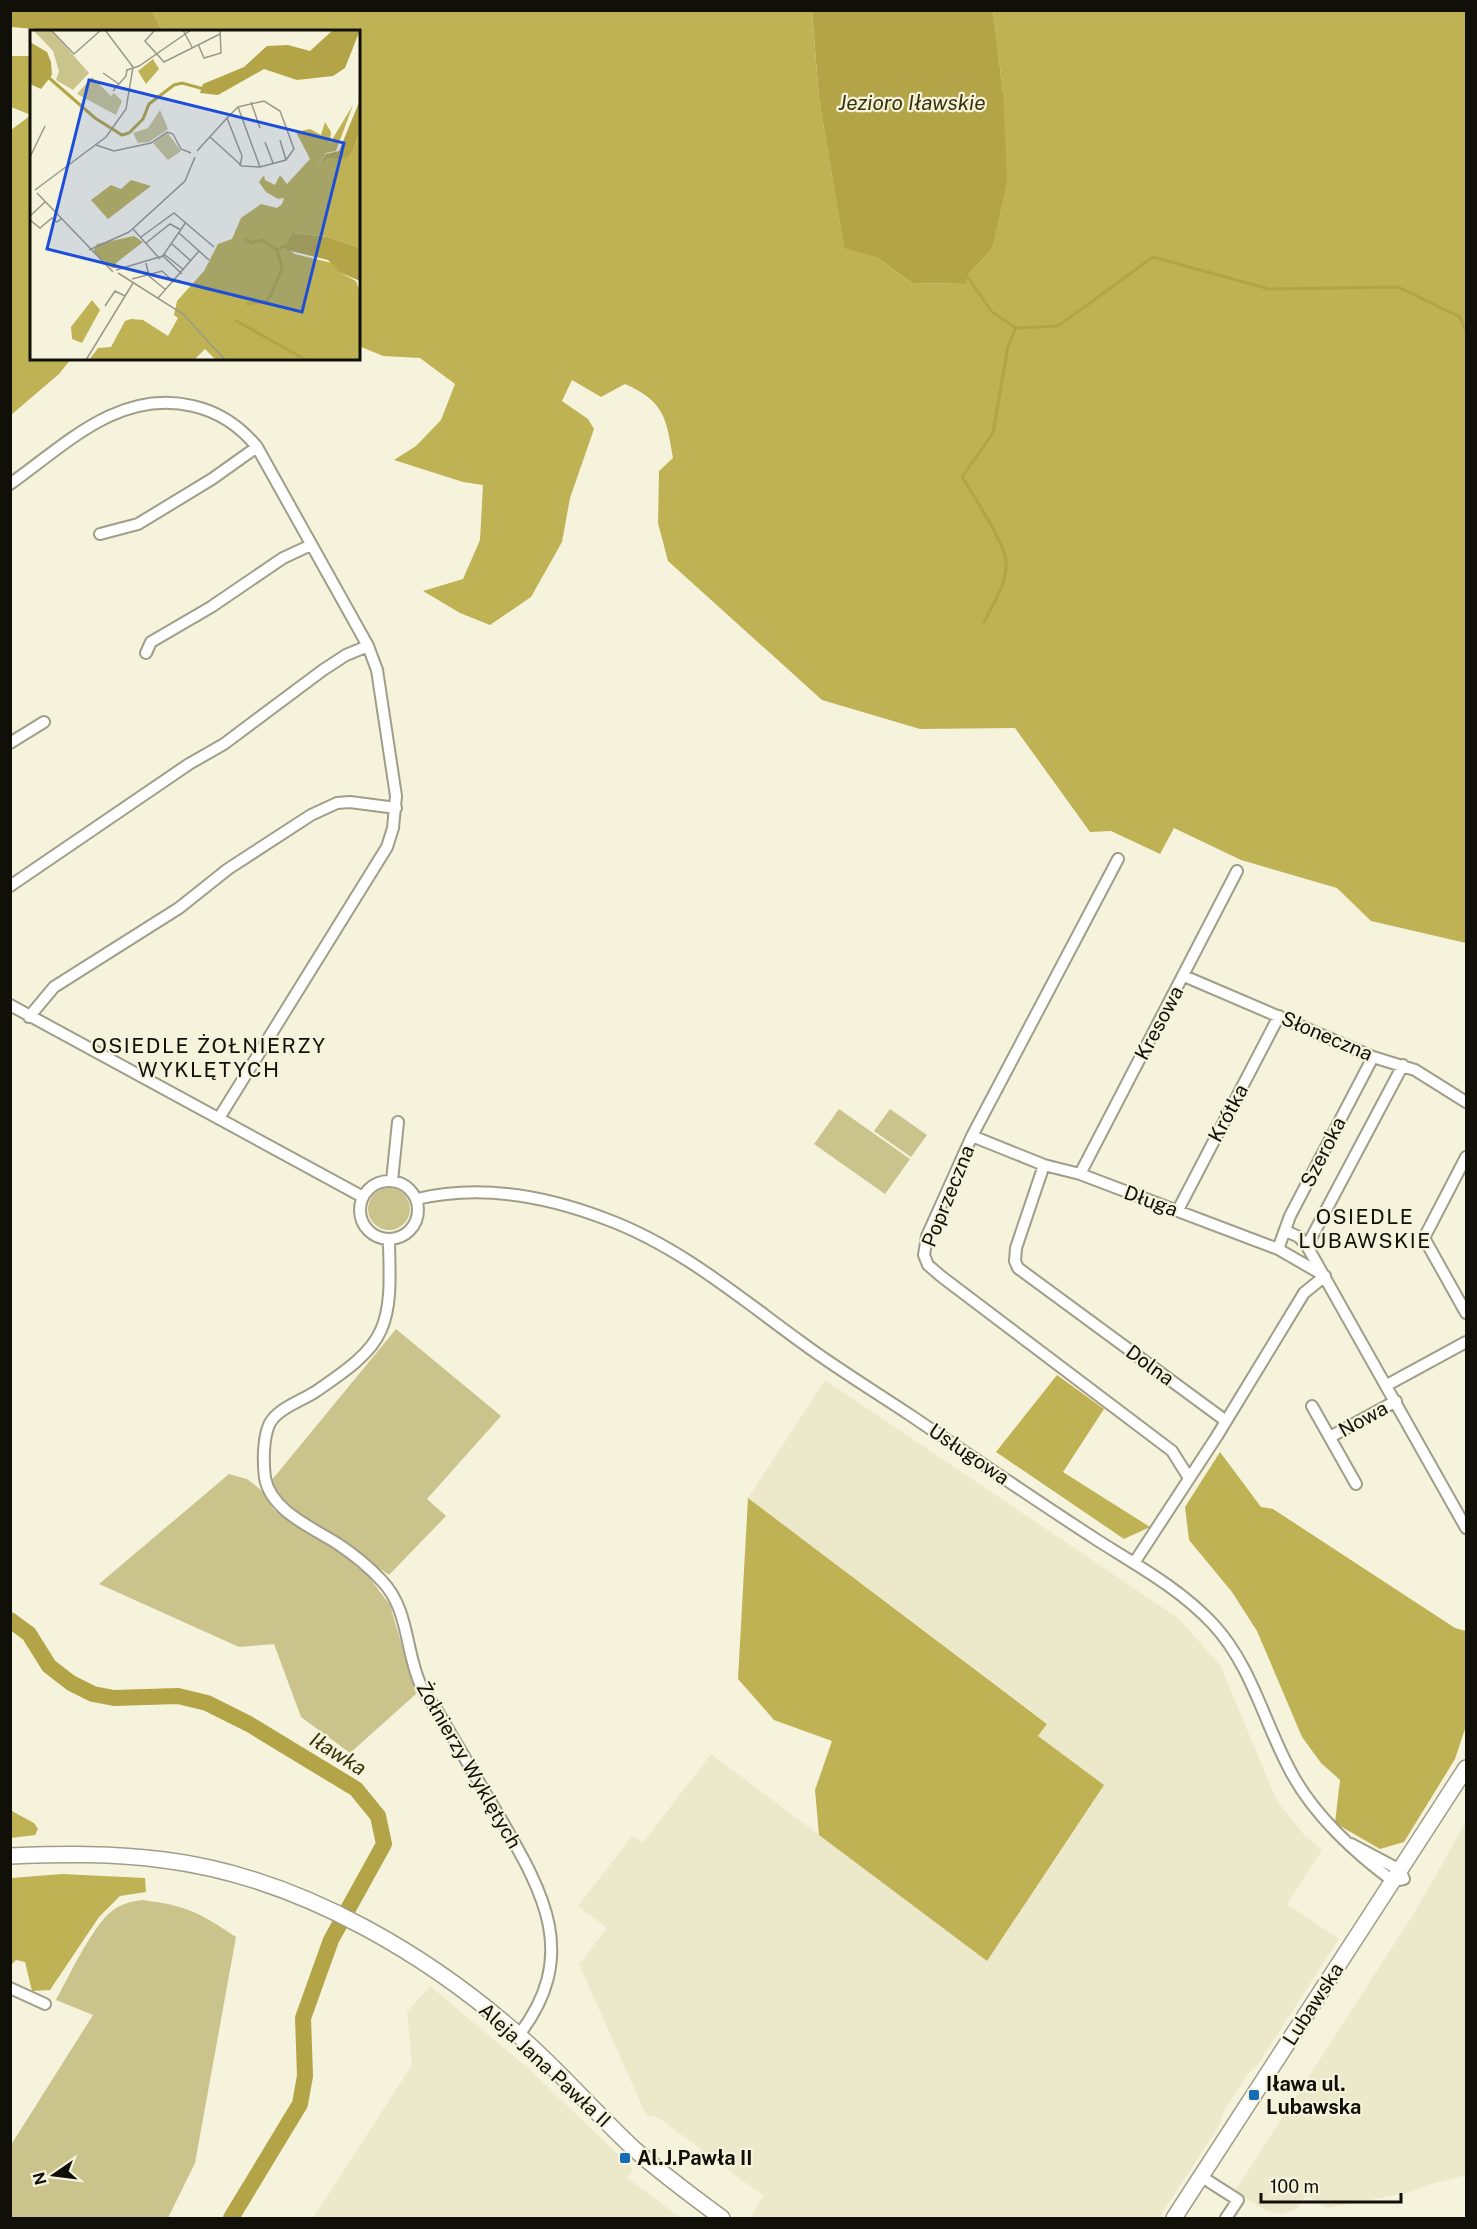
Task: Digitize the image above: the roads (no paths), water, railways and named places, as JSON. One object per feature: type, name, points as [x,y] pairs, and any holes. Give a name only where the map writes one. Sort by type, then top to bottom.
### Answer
[{"type":"main road","name":"Lubawska","points":[[1185,2218],[1205,2179],[1467,1768]]},
{"type":"main road","name":"Aleja Jana Pawła II","points":[[10,1856],[77,1854],[166,1860],[238,1876],[302,1897],[339,1914],[385,1940],[437,1974],[518,2036],[634,2148],[722,2218]]},
{"type":"main road","name":"Lubawska","points":[[1174,2218],[1205,2179]]},
{"type":"street","points":[[10,484],[94,423],[114,412],[150,402],[174,401],[220,415],[237,427],[257,447],[368,646],[377,670],[396,808],[387,847],[219,1118]]},
{"type":"street","points":[[100,534],[138,524],[212,479],[257,447]]},
{"type":"street","points":[[146,653],[151,642],[211,607],[283,558],[311,545]]},
{"type":"street","points":[[10,886],[134,801],[224,744],[323,670],[368,646]]},
{"type":"street","points":[[10,743],[44,722]]},
{"type":"street","points":[[29,1017],[54,987],[178,908],[228,869],[282,832],[328,807],[350,802],[396,808]]},
{"type":"street","name":"Poprzeczna","points":[[1118,859],[972,1137],[927,1236],[924,1248],[928,1265],[1172,1451],[1190,1478]]},
{"type":"street","name":"Kresowa","points":[[1080,1174],[1237,871]]},
{"type":"street","name":"Słoneczna","points":[[1184,975],[1372,1057],[1403,1065],[1467,1102]]},
{"type":"street","points":[[10,1005],[363,1197]]},
{"type":"street","name":"Krótka","points":[[1178,1210],[1279,1016]]},
{"type":"street","name":"Szeroka","points":[[1278,1249],[1290,1216],[1372,1057]]},
{"type":"street","name":"Szeroka","points":[[1307,1246],[1403,1065]]},
{"type":"street","points":[[392,1180],[398,1122]]},
{"type":"street","name":"Długa","points":[[972,1137],[1044,1165],[1080,1174],[1278,1249],[1325,1276]]},
{"type":"street","points":[[1467,1157],[1424,1238],[1467,1313]]},
{"type":"street","name":"Dolna","points":[[1044,1165],[1016,1248],[1015,1261],[1018,1268],[1226,1421]]},
{"type":"street","points":[[392,1180],[408,1186],[417,1199],[419,1212],[415,1225],[405,1235],[389,1239],[377,1237],[366,1228],[360,1215],[363,1197],[368,1188],[380,1181],[392,1180]]},
{"type":"street","name":"Usługowa","points":[[417,1199],[464,1191],[546,1200],[605,1218],[673,1251],[804,1344],[1134,1563],[1171,1585],[1216,1627],[1246,1675],[1297,1783],[1316,1810],[1351,1844],[1399,1877]]},
{"type":"street","points":[[1286,1231],[1299,1237],[1307,1246],[1467,1528]]},
{"type":"street","name":"Żołnierzy Wyklętych","points":[[389,1239],[388,1298],[381,1330],[362,1356],[316,1391],[279,1413],[270,1424],[265,1449],[266,1482],[288,1513],[340,1546],[382,1581],[391,1592],[405,1626],[422,1690],[535,1878],[548,1914],[551,1951],[541,2000],[531,2020],[518,2036]]},
{"type":"street","points":[[1134,1563],[1226,1421],[1304,1293],[1325,1276]]},
{"type":"street","points":[[1387,1385],[1467,1342]]},
{"type":"street","name":"Nowa","points":[[1330,1437],[1396,1401]]},
{"type":"street","name":"Nowa","points":[[1312,1406],[1356,1484]]},
{"type":"street","points":[[10,1988],[45,2004]]},
{"type":"street","points":[[1205,2179],[1238,2200],[1226,2218]]},
{"type":"water","points":[[11,11],[152,11],[162,30],[49,30],[11,27]]},
{"type":"water","name":"Jezioro Iławskie","points":[[812,11],[993,11],[1003,92],[1007,181],[992,249],[967,276],[965,284],[912,283],[878,258],[844,248],[819,99]]},
{"type":"waterway","points":[[1016,328],[1058,326],[1153,257],[1269,289],[1398,287],[1460,317],[1466,332]]},
{"type":"waterway","points":[[967,276],[992,312],[1016,328],[1008,346],[993,433],[962,477],[994,531],[1006,561],[1005,577],[984,622]]},
{"type":"waterway","name":"Iławka","points":[[10,1620],[29,1634],[49,1666],[71,1683],[93,1694],[114,1698],[178,1696],[207,1703],[249,1724],[356,1789],[378,1816],[384,1844],[331,1940],[303,2018],[305,2076],[300,2104],[231,2218]]},
{"type":"place","name":"Iława ul. Lubawska","points":[[1254,2095]]},
{"type":"place","name":"Al.J.Pawła II","points":[[625,2158]]},
{"type":"district","name":"OSIEDLE ŻOŁNIERZY WYKLĘTYCH","points":[[209,1058]]},
{"type":"district","name":"OSIEDLE LUBAWSKIE","points":[[1365,1229]]}]
